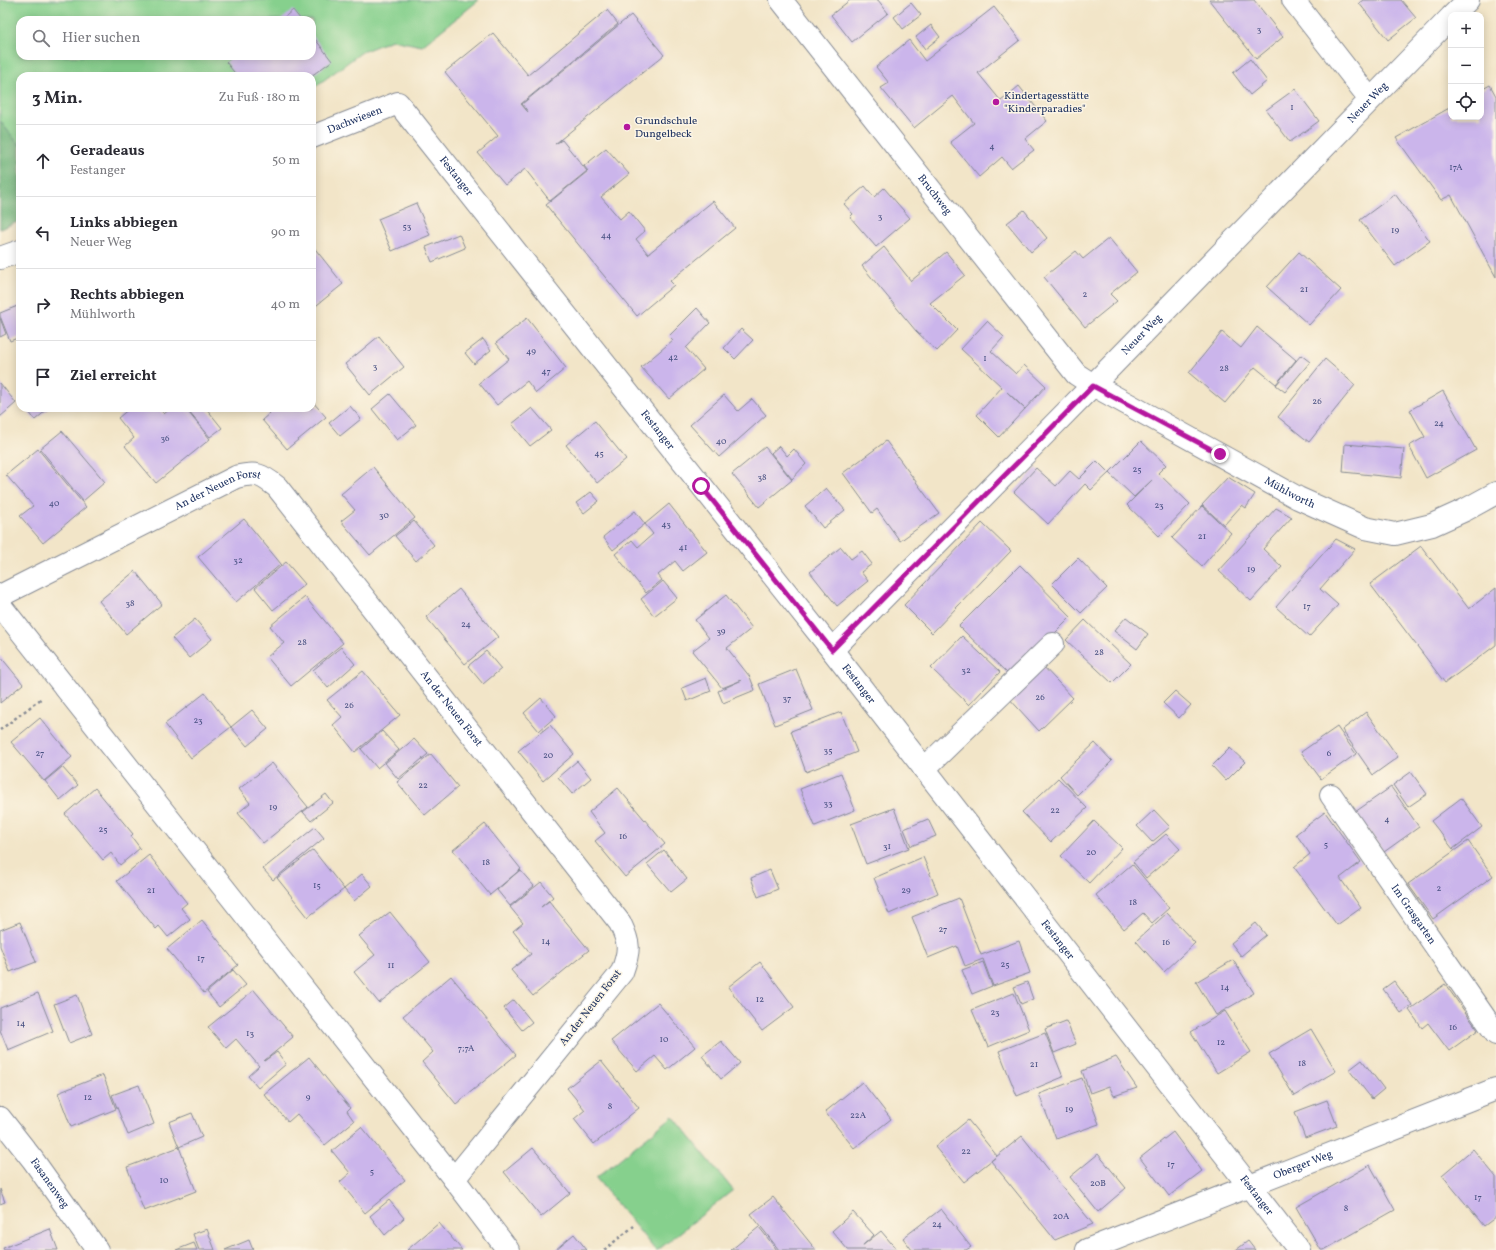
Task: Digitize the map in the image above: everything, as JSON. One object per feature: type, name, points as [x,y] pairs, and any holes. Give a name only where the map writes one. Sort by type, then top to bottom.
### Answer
[{"type":"street","name":"Bruchweg","points":[[781,0],[1076,374],[1093,386]]},
{"type":"street","points":[[1293,0],[1370,99]]},
{"type":"street","points":[[1456,12],[1468,0]]},
{"type":"street","name":"Neuer Weg","points":[[832,650],[1093,386],[1448,20]]},
{"type":"street","name":"Dachwiesen","points":[[316,135],[398,103]]},
{"type":"street","name":"Festanger","points":[[398,103],[832,650],[1299,1250]]},
{"type":"street","points":[[0,258],[16,252]]},
{"type":"street","name":"Mühlworth","points":[[1093,386],[1298,498],[1365,528],[1394,534],[1432,525],[1465,510],[1496,493]]},
{"type":"street","name":"An der Neuen Forst","points":[[0,596],[236,477],[250,474],[265,477],[277,487],[615,916],[628,939],[628,956],[622,972],[454,1179]]},
{"type":"street","points":[[0,605],[454,1179],[508,1250]]},
{"type":"street","points":[[924,769],[1053,644]]},
{"type":"street","name":"Im Grasgarten","points":[[1331,795],[1496,1034]]},
{"type":"street","name":"Oberger Weg","points":[[1086,1250],[1496,1089]]},
{"type":"street","name":"Fasanenweg","points":[[0,1118],[33,1160],[97,1250]]},
{"type":"path","points":[[0,730],[61,683]]},
{"type":"path","points":[[604,1250],[634,1226]]},
{"type":"green space","points":[[0,0],[479,0],[422,46],[392,40],[362,52],[316,86],[316,72],[16,72],[16,141],[0,121]]},
{"type":"green space","points":[[0,121],[16,141],[16,223],[0,229]]},
{"type":"green space","points":[[673,1116],[733,1190],[658,1250],[655,1250],[596,1178]]},
{"type":"building","points":[[850,0],[878,0],[888,13],[852,42],[831,15]]},
{"type":"building","points":[[1209,0],[1254,0],[1283,37],[1256,59]]},
{"type":"building","points":[[1363,0],[1401,0],[1416,18],[1388,40],[1359,3]]},
{"type":"building","points":[[911,3],[921,15],[903,29],[894,17]]},
{"type":"building","points":[[994,7],[1020,40],[978,73],[1001,101],[1019,86],[1047,121],[1025,139],[1034,150],[1011,168],[1002,157],[979,177],[950,142],[974,123],[953,96],[914,128],[881,88],[889,83],[876,67],[909,40],[925,61]]},
{"type":"building","points":[[293,10],[298,16],[286,16]]},
{"type":"building","points":[[607,10],[618,24],[521,104],[528,112],[522,104],[631,15],[664,55],[555,144],[562,140],[587,171],[550,201],[525,169],[505,185],[478,153],[498,136],[445,72],[493,33],[528,75]]},
{"type":"building","points":[[931,25],[940,37],[925,49],[916,37]]},
{"type":"building","points":[[316,40],[332,61],[316,72],[234,72],[226,62],[228,60],[316,60]]},
{"type":"building","points":[[1250,59],[1267,81],[1250,95],[1233,73]]},
{"type":"building","points":[[1490,85],[1496,96],[1496,277],[1451,195],[1441,200],[1396,138],[1448,109],[1448,120],[1484,120],[1484,88]]},
{"type":"building","points":[[1295,89],[1319,121],[1290,142],[1266,110]]},
{"type":"building","points":[[606,148],[629,174],[601,197],[620,219],[629,211],[645,231],[636,239],[648,254],[713,201],[735,228],[670,281],[674,285],[637,316],[546,205],[588,171],[584,166]]},
{"type":"building","points":[[865,186],[874,197],[884,188],[910,218],[876,247],[850,217],[853,214],[844,204]]},
{"type":"building","points":[[1395,194],[1430,241],[1395,266],[1360,220]]},
{"type":"building","points":[[416,203],[430,235],[392,251],[378,219]]},
{"type":"building","points":[[1024,210],[1047,238],[1031,252],[1007,223]]},
{"type":"building","points":[[459,234],[465,248],[432,262],[426,247]]},
{"type":"building","points":[[1109,238],[1137,272],[1110,294],[1117,301],[1085,327],[1044,277],[1076,251],[1083,259]]},
{"type":"building","points":[[884,247],[911,281],[946,252],[965,275],[930,303],[957,330],[937,351],[916,331],[862,266]]},
{"type":"building","points":[[316,250],[343,284],[316,306]]},
{"type":"building","points":[[1299,252],[1341,290],[1309,325],[1267,287]]},
{"type":"building","points":[[16,307],[16,339],[10,341],[0,313]]},
{"type":"building","points":[[697,308],[710,323],[686,348],[704,369],[669,399],[641,367],[673,340],[669,336]]},
{"type":"building","points":[[0,318],[6,334],[0,337]]},
{"type":"building","points":[[527,318],[566,368],[536,393],[527,381],[497,405],[479,383],[509,359],[496,343]]},
{"type":"building","points":[[987,321],[1004,337],[991,351],[1016,374],[1024,365],[1046,386],[999,437],[977,415],[1002,387],[961,349]]},
{"type":"building","points":[[1257,327],[1296,360],[1276,384],[1255,367],[1225,403],[1189,373],[1222,332],[1241,348]]},
{"type":"building","points":[[741,329],[753,340],[735,359],[724,348]]},
{"type":"building","points":[[379,336],[404,367],[370,395],[345,364]]},
{"type":"building","points":[[483,339],[491,350],[474,364],[465,353]]},
{"type":"building","points":[[1301,355],[1310,362],[1285,392],[1276,385]]},
{"type":"building","points":[[1325,359],[1355,385],[1309,442],[1278,417]]},
{"type":"building","points":[[0,383],[16,403],[0,417]]},
{"type":"building","points":[[1443,391],[1476,450],[1426,478],[1409,446],[1425,437],[1410,410]]},
{"type":"building","points":[[390,394],[416,425],[397,440],[372,409]]},
{"type":"building","points":[[724,395],[738,411],[752,399],[766,415],[719,457],[690,425]]},
{"type":"building","points":[[316,406],[326,417],[287,449],[262,420],[270,413],[269,412],[316,412]]},
{"type":"building","points":[[350,406],[361,419],[340,436],[329,423]]},
{"type":"building","points":[[532,408],[551,430],[530,446],[512,424]]},
{"type":"building","points":[[29,412],[44,412],[35,420]]},
{"type":"building","points":[[125,412],[162,412],[164,414],[166,412],[188,412],[210,439],[156,483],[125,446],[134,438],[118,418]]},
{"type":"building","points":[[189,412],[209,412],[222,428],[210,437]]},
{"type":"building","points":[[595,421],[626,459],[597,483],[566,445]]},
{"type":"building","points":[[62,431],[105,482],[83,501],[40,449]]},
{"type":"building","points":[[886,441],[939,513],[900,541],[877,509],[872,513],[843,473]]},
{"type":"building","points":[[1141,441],[1166,465],[1158,473],[1190,504],[1159,536],[1127,505],[1152,480],[1134,497],[1109,473]]},
{"type":"building","points":[[1345,444],[1404,449],[1401,478],[1343,472]]},
{"type":"building","points":[[779,446],[787,456],[794,449],[806,464],[792,479],[771,453]]},
{"type":"building","points":[[765,447],[792,480],[759,507],[732,474]]},
{"type":"building","points":[[38,449],[86,507],[43,543],[20,516],[33,506],[6,475]]},
{"type":"building","points":[[1097,461],[1109,473],[1091,490],[1085,484],[1048,524],[1014,492],[1036,468],[1056,486],[1070,471],[1079,479]]},
{"type":"building","points":[[373,467],[415,518],[370,555],[341,521],[355,510],[341,494]]},
{"type":"building","points":[[1228,477],[1255,494],[1246,508],[1242,505],[1224,525],[1202,505]]},
{"type":"building","points":[[826,488],[845,510],[823,528],[805,506]]},
{"type":"building","points":[[591,492],[599,501],[584,513],[576,503]]},
{"type":"building","points":[[669,504],[707,552],[683,571],[675,561],[658,575],[662,580],[646,593],[615,554],[632,540],[638,547],[653,534],[645,524]]},
{"type":"building","points":[[1202,506],[1231,533],[1202,566],[1172,538]]},
{"type":"building","points":[[1276,508],[1292,517],[1263,549],[1282,567],[1251,601],[1219,571]]},
{"type":"building","points":[[635,511],[645,524],[613,550],[603,537]]},
{"type":"building","points":[[244,519],[281,564],[236,602],[198,557]]},
{"type":"building","points":[[414,521],[434,545],[416,561],[395,536]]},
{"type":"building","points":[[982,523],[1011,551],[932,633],[904,605]]},
{"type":"building","points":[[1336,539],[1355,549],[1320,589],[1338,605],[1309,637],[1276,607]]},
{"type":"building","points":[[1421,546],[1469,609],[1496,588],[1496,645],[1445,683],[1370,584]]},
{"type":"building","points":[[841,547],[851,559],[862,551],[872,564],[861,572],[868,581],[837,606],[810,572]]},
{"type":"building","points":[[1078,558],[1107,588],[1081,613],[1052,584]]},
{"type":"building","points":[[286,562],[305,584],[273,610],[255,588]]},
{"type":"building","points":[[1020,565],[1071,617],[1011,677],[959,626]]},
{"type":"building","points":[[135,571],[162,604],[126,634],[99,601]]},
{"type":"building","points":[[663,581],[677,598],[654,616],[641,599]]},
{"type":"building","points":[[459,589],[498,637],[465,664],[426,617]]},
{"type":"building","points":[[726,595],[752,628],[727,648],[750,677],[755,690],[723,703],[718,691],[742,680],[722,688],[692,651],[709,638],[695,620]]},
{"type":"building","points":[[305,597],[343,643],[291,686],[267,657],[284,643],[270,626]]},
{"type":"building","points":[[1126,617],[1148,634],[1137,649],[1114,631]]},
{"type":"building","points":[[195,619],[212,639],[189,658],[172,638]]},
{"type":"building","points":[[1085,620],[1131,664],[1112,683],[1066,640]]},
{"type":"building","points":[[962,636],[1000,672],[969,705],[931,668]]},
{"type":"building","points":[[341,647],[355,664],[328,688],[313,670]]},
{"type":"building","points":[[486,651],[501,669],[483,684],[468,666]]},
{"type":"building","points":[[0,656],[23,684],[0,703]]},
{"type":"building","points":[[1041,664],[1073,698],[1039,731],[1007,696]]},
{"type":"building","points":[[796,669],[813,710],[775,725],[759,684]]},
{"type":"building","points":[[363,671],[400,715],[355,752],[333,725],[342,717],[327,700]]},
{"type":"building","points":[[706,678],[711,691],[687,701],[682,688]]},
{"type":"building","points":[[1175,691],[1191,705],[1179,718],[1163,703]]},
{"type":"building","points":[[205,693],[231,727],[191,758],[165,724]]},
{"type":"building","points":[[541,698],[556,716],[539,731],[524,713]]},
{"type":"building","points":[[252,710],[268,729],[247,746],[231,727]]},
{"type":"building","points":[[841,712],[857,752],[806,772],[791,731]]},
{"type":"building","points":[[1366,712],[1398,757],[1373,775],[1342,730]]},
{"type":"building","points":[[40,718],[72,757],[44,781],[11,742]]},
{"type":"building","points":[[550,725],[574,754],[543,781],[518,751]]},
{"type":"building","points":[[1337,727],[1356,754],[1321,779],[1301,752]]},
{"type":"building","points":[[382,731],[399,750],[377,768],[361,749]]},
{"type":"building","points":[[414,739],[428,754],[398,779],[385,763]]},
{"type":"building","points":[[1095,743],[1112,761],[1077,795],[1060,776]]},
{"type":"building","points":[[1230,748],[1245,762],[1226,781],[1212,766]]},
{"type":"building","points":[[431,754],[458,787],[425,815],[397,782]]},
{"type":"building","points":[[577,761],[591,778],[572,794],[558,777]]},
{"type":"building","points":[[272,763],[308,807],[263,843],[238,813],[250,803],[239,789]]},
{"type":"building","points":[[62,767],[78,785],[60,800],[45,781]]},
{"type":"building","points":[[1411,772],[1427,794],[1408,807],[1393,785]]},
{"type":"building","points":[[841,773],[855,810],[815,826],[800,789]]},
{"type":"building","points":[[1058,778],[1087,808],[1051,842],[1022,812]]},
{"type":"building","points":[[1391,787],[1419,827],[1384,852],[1355,812]]},
{"type":"building","points":[[95,788],[133,834],[131,836],[140,848],[120,865],[111,853],[103,860],[65,814]]},
{"type":"building","points":[[618,788],[665,844],[625,877],[595,841],[605,833],[589,812]]},
{"type":"building","points":[[326,794],[333,803],[311,821],[303,812]]},
{"type":"building","points":[[1461,798],[1482,827],[1453,849],[1431,821]]},
{"type":"building","points":[[894,808],[909,848],[866,864],[851,824]]},
{"type":"building","points":[[1154,810],[1170,827],[1152,842],[1137,826]]},
{"type":"building","points":[[1325,812],[1361,862],[1340,878],[1361,908],[1337,925],[1294,867],[1310,854],[1296,834]]},
{"type":"building","points":[[928,819],[936,836],[911,846],[904,829]]},
{"type":"building","points":[[1094,821],[1122,848],[1089,883],[1061,856]]},
{"type":"building","points":[[485,824],[521,869],[490,895],[453,850]]},
{"type":"building","points":[[315,827],[324,838],[273,880],[263,869]]},
{"type":"building","points":[[1166,834],[1180,849],[1146,878],[1133,862]]},
{"type":"building","points":[[1468,841],[1493,876],[1433,919],[1408,884]]},
{"type":"building","points":[[313,850],[344,889],[308,917],[277,878]]},
{"type":"building","points":[[664,850],[687,879],[671,892],[647,864]]},
{"type":"building","points":[[149,855],[187,903],[181,908],[190,919],[168,937],[159,926],[156,929],[117,881]]},
{"type":"building","points":[[923,857],[938,893],[889,914],[874,878]]},
{"type":"building","points":[[1132,864],[1169,908],[1152,923],[1143,913],[1124,929],[1096,895]]},
{"type":"building","points":[[520,870],[534,886],[510,906],[497,890]]},
{"type":"building","points":[[770,870],[778,889],[758,897],[751,878]]},
{"type":"building","points":[[362,874],[372,886],[354,901],[344,889]]},
{"type":"building","points":[[541,882],[553,897],[541,907],[549,901],[589,950],[533,996],[511,970],[531,954],[513,931],[523,923],[510,907]]},
{"type":"building","points":[[959,898],[981,955],[1019,941],[1030,973],[993,986],[983,959],[965,966],[957,946],[928,958],[912,917]]},
{"type":"building","points":[[390,912],[430,962],[379,1003],[354,972],[375,955],[359,936]]},
{"type":"building","points":[[1167,913],[1195,943],[1164,972],[1136,941]]},
{"type":"building","points":[[202,920],[238,965],[204,993],[167,949]]},
{"type":"building","points":[[20,922],[36,962],[10,972],[0,946],[0,930]]},
{"type":"building","points":[[1256,923],[1266,935],[1241,956],[1231,943]]},
{"type":"building","points":[[1233,960],[1254,993],[1216,1015],[1196,982]]},
{"type":"building","points":[[760,962],[794,1007],[762,1031],[728,987]]},
{"type":"building","points":[[983,962],[992,986],[972,994],[962,970]]},
{"type":"building","points":[[233,970],[246,985],[219,1007],[207,992]]},
{"type":"building","points":[[451,976],[516,1055],[456,1104],[422,1062],[433,1052],[403,1016]]},
{"type":"building","points":[[1394,981],[1412,1005],[1401,1013],[1383,989]]},
{"type":"building","points":[[1027,982],[1033,999],[1021,1004],[1014,987]]},
{"type":"building","points":[[1445,984],[1478,1030],[1449,1051],[1428,1023],[1422,1028],[1409,1010]]},
{"type":"building","points":[[254,990],[293,1037],[264,1061],[277,1052],[286,1064],[258,1088],[248,1076],[259,1066],[236,1039],[226,1048],[208,1027]]},
{"type":"building","points":[[38,993],[53,1031],[8,1050],[0,1030],[0,1008]]},
{"type":"building","points":[[1014,993],[1029,1030],[988,1047],[972,1010]]},
{"type":"building","points":[[77,995],[92,1034],[69,1043],[54,1004]]},
{"type":"building","points":[[514,1000],[532,1022],[522,1030],[504,1008]]},
{"type":"building","points":[[658,1003],[695,1047],[667,1070],[655,1056],[637,1071],[611,1041]]},
{"type":"building","points":[[1225,1011],[1251,1052],[1217,1073],[1191,1032]]},
{"type":"building","points":[[1066,1021],[1076,1044],[1054,1053],[1045,1029]]},
{"type":"building","points":[[1311,1029],[1336,1071],[1294,1096],[1269,1054]]},
{"type":"building","points":[[1045,1033],[1063,1077],[1017,1096],[999,1051]]},
{"type":"building","points":[[721,1041],[740,1063],[721,1079],[702,1056]]},
{"type":"building","points":[[309,1057],[350,1108],[347,1111],[354,1121],[325,1145],[297,1114],[288,1122],[264,1094]]},
{"type":"building","points":[[1116,1057],[1137,1088],[1114,1096],[1109,1086],[1090,1093],[1082,1071]]},
{"type":"building","points":[[1362,1060],[1384,1089],[1372,1099],[1349,1070]]},
{"type":"building","points":[[601,1061],[639,1108],[594,1144],[574,1119],[585,1110],[567,1088]]},
{"type":"building","points":[[103,1075],[116,1109],[71,1127],[58,1093]]},
{"type":"building","points":[[1082,1078],[1099,1124],[1056,1139],[1039,1094]]},
{"type":"building","points":[[862,1082],[891,1119],[854,1148],[825,1112]]},
{"type":"building","points":[[139,1085],[154,1124],[128,1135],[112,1095]]},
{"type":"building","points":[[1327,1100],[1337,1126],[1305,1138],[1295,1112]]},
{"type":"building","points":[[192,1113],[202,1137],[179,1147],[169,1122]]},
{"type":"building","points":[[968,1120],[997,1156],[964,1182],[935,1147]]},
{"type":"building","points":[[361,1127],[405,1180],[365,1213],[340,1182],[350,1173],[332,1151]]},
{"type":"building","points":[[1173,1132],[1202,1171],[1169,1196],[1140,1158]]},
{"type":"building","points":[[1022,1136],[1093,1224],[1055,1240],[991,1161]]},
{"type":"building","points":[[179,1147],[196,1191],[144,1211],[127,1167]]},
{"type":"building","points":[[533,1148],[570,1193],[541,1217],[504,1172]]},
{"type":"building","points":[[1473,1149],[1496,1177],[1496,1217],[1484,1226],[1442,1175]]},
{"type":"building","points":[[1098,1154],[1126,1188],[1098,1212],[1070,1177]]},
{"type":"building","points":[[1370,1165],[1395,1210],[1324,1250],[1321,1250],[1296,1207]]},
{"type":"building","points":[[0,1189],[5,1202],[0,1204]]},
{"type":"building","points":[[773,1197],[816,1250],[779,1250],[751,1214]]},
{"type":"building","points":[[389,1200],[404,1218],[385,1235],[370,1216]]},
{"type":"building","points":[[941,1209],[971,1247],[966,1250],[912,1250],[903,1238]]},
{"type":"building","points":[[853,1212],[874,1235],[862,1246],[881,1231],[897,1250],[848,1250],[832,1231]]},
{"type":"building","points":[[439,1223],[462,1250],[407,1250]]},
{"type":"building","points":[[759,1227],[777,1250],[731,1250]]},
{"type":"building","points":[[50,1229],[58,1250],[4,1250],[3,1248]]},
{"type":"building","points":[[207,1229],[215,1250],[199,1250],[193,1234]]},
{"type":"building","points":[[574,1234],[587,1250],[555,1250]]},
{"type":"building","points":[[249,1240],[253,1250],[225,1250]]},
{"type":"building","points":[[1248,1241],[1255,1250],[1236,1250]]},
{"type":"building","points":[[194,1243],[197,1250],[176,1250]]},
{"type":"place","name":"Kindertagesstätte \"Kinderparadies\"","points":[[996,102]]},
{"type":"place","name":"Grundschule Dungelbeck","points":[[627,127]]},
{"type":"route","points":[[701,486],[832,650],[1093,386],[1220,454]]}]
